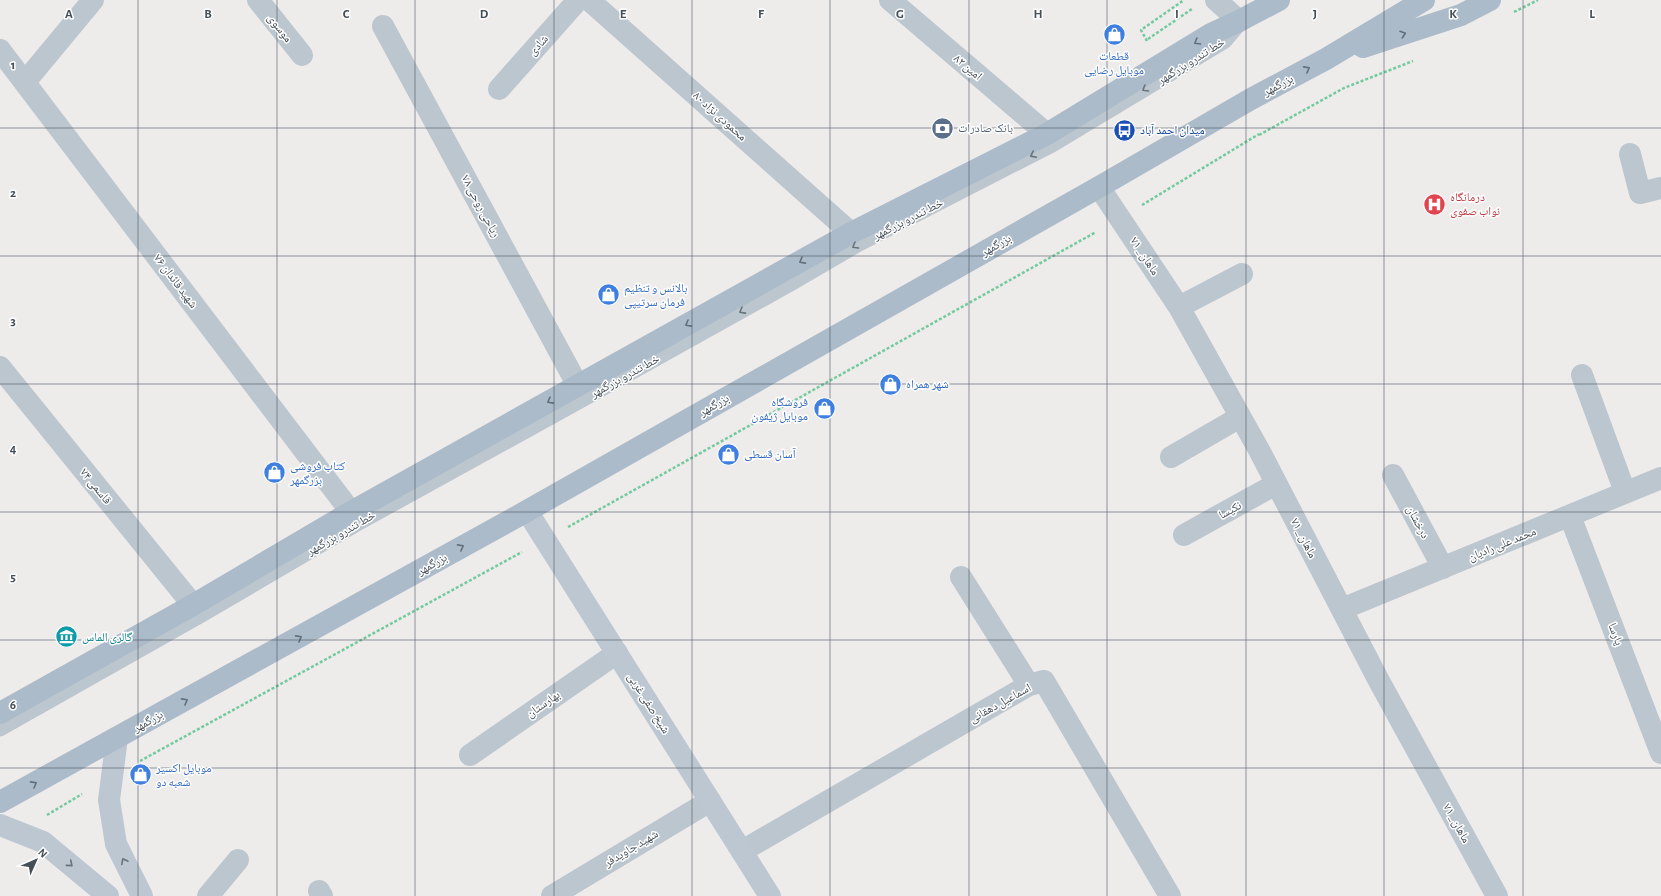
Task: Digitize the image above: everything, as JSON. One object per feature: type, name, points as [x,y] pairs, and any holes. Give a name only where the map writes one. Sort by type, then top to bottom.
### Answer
[{"type":"main road","points":[[0,713],[193,605],[351,512],[851,233],[1047,134],[1211,34],[1242,20],[1279,0]]},
{"type":"main road","name":"بزرگمهر","points":[[0,802],[527,511],[1099,187],[1251,99],[1326,59],[1424,0]]},
{"type":"main road","points":[[1326,59],[1461,15],[1490,0]]},
{"type":"street","points":[[25,82],[93,0]]},
{"type":"street","name":"موسوی","points":[[258,0],[302,55]]},
{"type":"street","name":"شادی","points":[[499,89],[578,0]]},
{"type":"street","name":"محمودی نژاد ۸۰","points":[[589,0],[851,233]]},
{"type":"street","name":"امین ۸۲","points":[[890,0],[1047,134]]},
{"type":"street","points":[[1216,0],[1242,20]]},
{"type":"street","name":"ریاحی روحی ۷۸","points":[[383,26],[578,386]]},
{"type":"street","name":"شهید قائدان ۷۶","points":[[0,50],[351,512]]},
{"type":"street","points":[[1630,154],[1640,193],[1661,188]]},
{"type":"street","name":"۷۱ _ماهان","points":[[1099,187],[1179,307],[1276,484],[1379,681],[1497,896]]},
{"type":"street","points":[[1179,307],[1242,274]]},
{"type":"street","name":"قاسمی ۷۴","points":[[0,367],[193,605]]},
{"type":"street","points":[[1582,375],[1625,492]]},
{"type":"street","points":[[1171,457],[1240,417]]},
{"type":"street","name":"درخشان","points":[[1393,475],[1443,568]]},
{"type":"street","name":"محمد علی رادیان","points":[[1342,609],[1661,478]]},
{"type":"street","name":"نکیسا","points":[[1184,536],[1276,484]]},
{"type":"street","name":"شیخ صفی غربی","points":[[527,511],[770,896]]},
{"type":"street","name":"پارسا","points":[[1570,516],[1661,752]]},
{"type":"street","points":[[962,577],[1029,685]]},
{"type":"street","name":"بهارستان","points":[[470,754],[617,653]]},
{"type":"street","name":"اسماعیل دهقانی","points":[[742,852],[1029,685],[1044,681],[1170,896]]},
{"type":"street","points":[[117,738],[109,800],[116,844],[142,896]]},
{"type":"street","name":"شهید جاویدفر","points":[[552,896],[710,801]]},
{"type":"street","points":[[9,828],[43,842],[108,896]]},
{"type":"street","points":[[208,896],[238,860]]},
{"type":"lane","name":"خط تندرو بزرگمهر","points":[[0,729],[200,616],[357,524],[584,400],[859,244],[1052,145],[1225,41],[1242,20]]},
{"type":"path","points":[[1141,30],[1184,0]]},
{"type":"path","points":[[1510,15],[1538,0]]},
{"type":"path","points":[[1218,158],[1344,88],[1417,59]]},
{"type":"path","points":[[9,828],[112,777],[546,539],[1120,218],[1259,134]]},
{"type":"place","name":"قطعات موبایل رضایی","points":[[1114,35]]},
{"type":"place","name":"بانک صادرات","points":[[942,128]]},
{"type":"place","name":"میدان احمد آباد","points":[[1125,130]]},
{"type":"place","name":"درمانگاه نواب صفوی","points":[[1434,204]]},
{"type":"place","name":"بالانس و تنظیم فرمان سرتیپی","points":[[609,295]]},
{"type":"place","name":"شهر همراه","points":[[891,384]]},
{"type":"place","name":"فروشگاه موبایل ژیفون","points":[[824,409]]},
{"type":"place","name":"آسان قسطی","points":[[729,454]]},
{"type":"place","name":"کتاب فروشی بزرگمهر","points":[[274,473]]},
{"type":"place","name":"گالری الماس","points":[[66,637]]},
{"type":"place","name":"موبایل اکسیر شعبه دو","points":[[141,775]]}]
